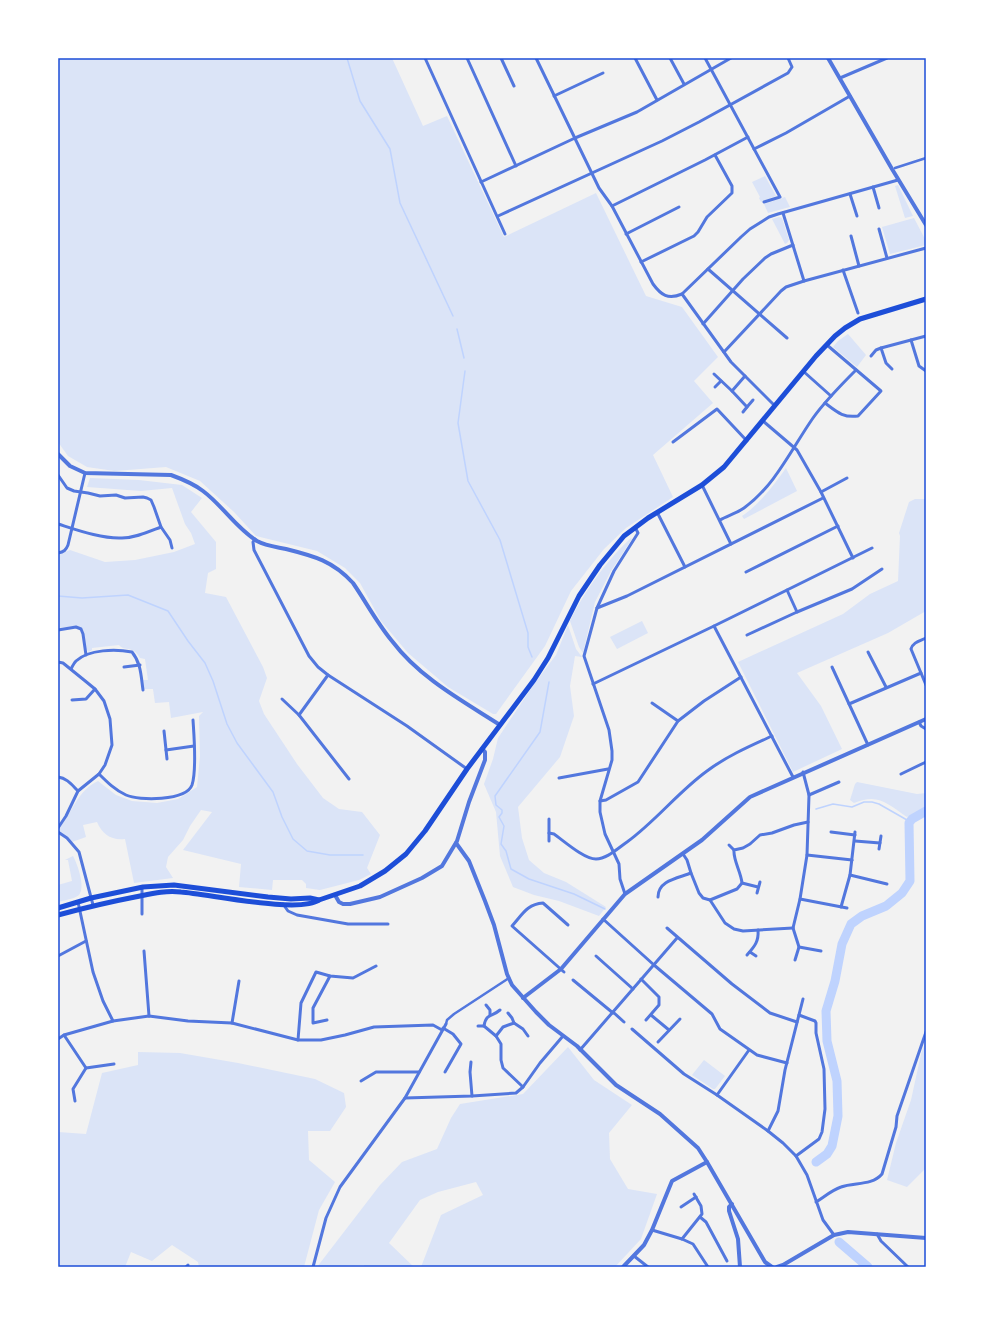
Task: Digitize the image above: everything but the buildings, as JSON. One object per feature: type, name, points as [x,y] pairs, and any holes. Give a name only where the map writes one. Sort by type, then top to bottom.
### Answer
[{"type":"main road","points":[[58,915],[93,905],[162,891],[180,891],[283,906],[309,904],[352,889],[394,865],[406,854],[425,831],[467,769],[534,680],[548,658],[572,608],[587,584],[624,536],[657,512],[702,484],[724,467],[804,371],[827,345],[845,328],[860,319],[926,299]]},
{"type":"main road","points":[[58,908],[91,898],[142,887],[174,885],[281,898],[310,898],[319,900]]},
{"type":"street","points":[[426,58],[505,234]]},
{"type":"street","points":[[467,58],[516,166]]},
{"type":"street","points":[[501,58],[514,86]]},
{"type":"street","points":[[536,58],[599,188],[612,206],[652,284],[665,296],[674,298],[682,294],[750,229],[769,217],[898,180]]},
{"type":"street","points":[[635,58],[658,100]]},
{"type":"street","points":[[670,58],[684,84]]},
{"type":"street","points":[[705,58],[780,196],[764,202]]},
{"type":"street","points":[[481,182],[575,138],[637,112],[711,68],[731,58]]},
{"type":"street","points":[[498,216],[591,172],[662,141],[699,122],[788,72],[792,66],[788,58]]},
{"type":"street","points":[[828,58],[898,180],[924,218],[926,225]]},
{"type":"street","points":[[840,78],[887,58]]},
{"type":"street","points":[[554,96],[603,73]]},
{"type":"street","points":[[754,149],[786,133],[850,96]]},
{"type":"street","points":[[612,206],[668,179],[748,137]]},
{"type":"street","points":[[641,262],[694,236],[707,216],[732,193],[732,186],[715,155]]},
{"type":"street","points":[[895,168],[926,158]]},
{"type":"street","points":[[874,187],[879,208]]},
{"type":"street","points":[[850,194],[857,216]]},
{"type":"street","points":[[626,234],[679,207]]},
{"type":"street","points":[[783,213],[804,281]]},
{"type":"street","points":[[879,229],[887,258]]},
{"type":"street","points":[[851,236],[859,266]]},
{"type":"street","points":[[703,324],[765,258],[793,245]]},
{"type":"street","points":[[724,352],[786,287],[926,248]]},
{"type":"street","points":[[708,269],[787,338]]},
{"type":"street","points":[[843,270],[858,313]]},
{"type":"street","points":[[682,294],[724,352],[745,376],[775,406]]},
{"type":"street","points":[[871,356],[876,350],[881,348],[926,336]]},
{"type":"street","points":[[911,340],[919,366],[926,371]]},
{"type":"street","points":[[825,403],[838,414],[850,418],[858,416],[881,391],[827,345]]},
{"type":"street","points":[[881,348],[886,363],[892,369]]},
{"type":"street","points":[[720,520],[744,509],[758,497],[775,476],[814,416],[856,370]]},
{"type":"street","points":[[804,371],[831,396]]},
{"type":"street","points":[[714,374],[748,406]]},
{"type":"street","points":[[732,391],[745,376]]},
{"type":"street","points":[[715,387],[721,381]]},
{"type":"street","points":[[743,412],[753,400]]},
{"type":"street","points":[[672,442],[717,409],[746,441]]},
{"type":"street","points":[[763,421],[797,450],[821,492],[853,558]]},
{"type":"street","points":[[58,454],[70,466],[85,473],[171,476],[184,480],[204,491],[255,539],[269,545],[322,559],[338,569],[353,583],[392,642],[413,663],[444,690],[500,725]]},
{"type":"street","points":[[58,553],[63,552],[66,549],[85,473]]},
{"type":"street","points":[[58,475],[67,488],[81,493],[100,496],[116,495],[125,498],[147,498],[154,507],[161,527],[170,540],[172,548]]},
{"type":"street","points":[[821,492],[847,478]]},
{"type":"street","points":[[702,484],[731,544]]},
{"type":"street","points":[[597,608],[627,596],[823,498]]},
{"type":"street","points":[[657,512],[685,567]]},
{"type":"street","points":[[58,524],[111,538],[134,537],[161,527]]},
{"type":"street","points":[[746,572],[838,526]]},
{"type":"street","points":[[625,894],[620,879],[619,864],[604,829],[600,812],[600,801],[612,756],[609,730],[584,656],[597,608],[614,571],[638,533],[635,527]]},
{"type":"street","points":[[255,539],[253,542],[254,550],[309,656],[318,667],[407,726],[467,769]]},
{"type":"street","points":[[593,684],[872,548]]},
{"type":"street","points":[[747,635],[852,589],[882,569]]},
{"type":"street","points":[[787,590],[797,612]]},
{"type":"street","points":[[714,626],[794,777]]},
{"type":"street","points":[[58,630],[76,628],[81,629],[86,655]]},
{"type":"street","points":[[926,638],[916,642],[912,645],[911,649],[924,677],[926,685]]},
{"type":"street","points":[[71,669],[76,661],[86,655],[109,650],[123,650],[132,652],[138,659],[140,665],[143,690]]},
{"type":"street","points":[[868,652],[886,687]]},
{"type":"street","points":[[58,662],[64,663],[95,689],[104,700],[111,725],[112,745],[108,760],[99,774],[78,791],[66,816],[58,828]]},
{"type":"street","points":[[124,667],[140,665]]},
{"type":"street","points":[[832,667],[868,745]]},
{"type":"street","points":[[849,704],[921,673]]},
{"type":"street","points":[[299,715],[328,675]]},
{"type":"street","points":[[600,801],[606,800],[638,782],[678,721],[704,701],[740,677]]},
{"type":"street","points":[[72,700],[86,699],[95,689]]},
{"type":"street","points":[[282,699],[299,715],[349,779]]},
{"type":"street","points":[[652,703],[678,721]]},
{"type":"street","points":[[522,998],[563,971],[603,919],[625,894],[702,840],[750,796],[926,719]]},
{"type":"street","points":[[99,774],[116,789],[136,798],[151,799],[172,796],[185,792],[192,784],[194,774],[193,720]]},
{"type":"street","points":[[919,722],[921,726],[926,729]]},
{"type":"street","points":[[164,731],[167,759]]},
{"type":"street","points":[[549,832],[591,858],[605,857],[635,836],[687,787],[708,770],[728,758],[772,736]]},
{"type":"street","points":[[166,750],[194,746]]},
{"type":"street","points":[[335,895],[339,902],[343,904],[361,902],[380,897],[422,878],[442,866],[456,842],[485,760],[485,752],[482,749]]},
{"type":"street","points":[[901,774],[926,762]]},
{"type":"street","points":[[559,778],[608,770]]},
{"type":"street","points":[[795,960],[800,947],[793,928],[800,899],[807,855],[809,795],[803,772]]},
{"type":"street","points":[[58,777],[68,781],[78,791]]},
{"type":"street","points":[[809,795],[839,782]]},
{"type":"street","points":[[549,818],[549,840]]},
{"type":"street","points":[[734,850],[743,848],[750,844],[760,835],[772,834],[794,825],[808,822]]},
{"type":"street","points":[[58,832],[67,838],[78,852],[84,867],[93,905]]},
{"type":"street","points":[[831,832],[855,834],[850,875],[841,907]]},
{"type":"street","points":[[879,848],[881,836]]},
{"type":"street","points":[[855,841],[880,843]]},
{"type":"street","points":[[456,842],[469,861],[485,901],[512,985],[522,998],[538,1014],[580,1050],[618,1087],[660,1114],[698,1148],[765,1262],[772,1267]]},
{"type":"street","points":[[683,854],[687,860],[699,893],[703,898],[710,900],[737,889],[742,883],[734,850],[729,845]]},
{"type":"street","points":[[807,855],[852,860]]},
{"type":"street","points":[[658,897],[661,889],[671,879],[691,873]]},
{"type":"street","points":[[850,875],[887,884]]},
{"type":"street","points":[[757,893],[760,882]]},
{"type":"street","points":[[878,887],[879,882]]},
{"type":"street","points":[[742,883],[758,887]]},
{"type":"street","points":[[142,887],[142,914]]},
{"type":"street","points":[[281,898],[283,906],[288,911],[296,915],[348,924],[388,924]]},
{"type":"street","points":[[800,899],[847,908]]},
{"type":"street","points":[[710,900],[725,923],[734,929],[743,931],[793,928]]},
{"type":"street","points":[[78,902],[92,972],[103,1000],[114,1021]]},
{"type":"street","points":[[563,971],[512,926],[527,908],[534,904],[543,903],[568,925]]},
{"type":"street","points":[[603,919],[712,1014],[720,1029],[757,1055],[786,1063]]},
{"type":"street","points":[[667,928],[732,984],[770,1014],[797,1022]]},
{"type":"street","points":[[747,955],[759,938],[758,930]]},
{"type":"street","points":[[580,1050],[677,938]]},
{"type":"street","points":[[58,956],[86,941]]},
{"type":"street","points":[[800,947],[821,951]]},
{"type":"street","points":[[144,951],[149,1016]]},
{"type":"street","points":[[750,952],[756,956]]},
{"type":"street","points":[[596,956],[633,989]]},
{"type":"street","points":[[298,1040],[301,1002],[316,972],[330,976],[353,978],[376,966]]},
{"type":"street","points":[[327,1020],[313,1023],[313,1008],[330,976]]},
{"type":"street","points":[[313,1267],[326,1218],[340,1187],[405,1098],[447,1020],[509,978]]},
{"type":"street","points":[[641,979],[659,997],[659,1005],[646,1020]]},
{"type":"street","points":[[573,980],[624,1022]]},
{"type":"street","points":[[232,1023],[239,981]]},
{"type":"street","points":[[768,1131],[778,1111],[786,1063],[803,999]]},
{"type":"street","points":[[486,1005],[490,1010],[490,1015]]},
{"type":"street","points":[[484,1026],[485,1020],[490,1015],[500,1010]]},
{"type":"street","points":[[508,1013],[514,1023],[523,1029],[528,1036]]},
{"type":"street","points":[[651,1015],[669,1030]]},
{"type":"street","points":[[58,1039],[64,1035],[114,1021],[149,1016],[188,1021],[232,1023],[298,1040],[321,1040],[374,1027],[433,1025],[453,1034],[461,1044],[445,1072]]},
{"type":"street","points":[[796,1156],[819,1139],[822,1132],[826,1110],[824,1069],[816,1033],[816,1023],[815,1021],[798,1016]]},
{"type":"street","points":[[658,1042],[680,1018]]},
{"type":"street","points":[[496,1036],[503,1027],[514,1023]]},
{"type":"street","points":[[478,1026],[484,1026],[496,1036],[501,1044],[501,1060],[503,1068],[523,1087]]},
{"type":"street","points":[[632,1029],[684,1074],[768,1131],[796,1156],[807,1175],[823,1220],[834,1235]]},
{"type":"street","points":[[816,1202],[840,1187],[871,1181],[880,1177],[882,1174],[896,1127],[897,1116],[926,1032]]},
{"type":"street","points":[[64,1035],[86,1068]]},
{"type":"street","points":[[405,1098],[516,1093],[523,1087],[540,1063],[563,1036]]},
{"type":"street","points":[[717,1095],[749,1050]]},
{"type":"street","points":[[472,1062],[470,1072],[472,1096]]},
{"type":"street","points":[[86,1068],[114,1064]]},
{"type":"street","points":[[75,1101],[73,1089],[86,1068]]},
{"type":"street","points":[[361,1081],[376,1072],[419,1072]]},
{"type":"street","points":[[614,1092],[618,1087]]},
{"type":"street","points":[[623,1267],[644,1245],[652,1230],[672,1180],[707,1162]]},
{"type":"street","points":[[681,1208],[695,1195],[702,1208],[702,1214],[682,1239]]},
{"type":"street","points":[[732,1204],[728,1211],[738,1239],[740,1267]]},
{"type":"street","points":[[700,1217],[706,1222],[727,1261]]},
{"type":"street","points":[[652,1230],[693,1244],[708,1267]]},
{"type":"street","points":[[777,1267],[834,1235],[848,1232],[926,1238]]},
{"type":"street","points":[[877,1234],[881,1241],[908,1267]]},
{"type":"street","points":[[634,1256],[648,1267]]},
{"type":"shaded area","points":[[58,58],[392,58],[423,126],[447,116],[504,237],[596,193],[646,296],[682,307],[718,357],[694,381],[713,403],[653,455],[673,497],[626,528],[604,549],[571,591],[545,646],[496,714],[493,714],[448,687],[408,653],[381,621],[360,583],[345,568],[317,551],[256,536],[234,512],[200,481],[166,467],[115,471],[87,467],[68,456],[58,442]]},
{"type":"shaded area","points":[[765,176],[776,196],[761,202],[752,182]]},
{"type":"shaded area","points":[[898,185],[913,216],[905,218],[895,186]]},
{"type":"shaded area","points":[[785,197],[790,207],[768,213],[764,204]]},
{"type":"shaded area","points":[[779,217],[782,218],[789,240],[785,244],[772,219]]},
{"type":"shaded area","points":[[914,218],[926,241],[926,245],[890,254],[882,227]]},
{"type":"shaded area","points":[[848,334],[866,355],[857,367],[833,347],[838,341]]},
{"type":"shaded area","points":[[786,468],[797,491],[744,519],[742,516],[760,501]]},
{"type":"shaded area","points":[[90,478],[139,480],[182,485],[202,498],[191,512],[216,542],[216,569],[208,573],[205,593],[226,597],[263,667],[267,678],[259,701],[264,714],[297,764],[323,798],[339,809],[362,812],[380,835],[367,868],[371,874],[359,880],[320,890],[306,888],[306,884],[302,880],[273,880],[272,890],[239,887],[241,864],[183,850],[212,812],[201,810],[190,826],[183,840],[168,857],[166,867],[173,878],[134,883],[125,839],[116,839],[108,836],[97,822],[83,825],[86,837],[72,842],[58,830],[80,796],[91,785],[98,781],[116,795],[132,801],[157,803],[178,799],[197,787],[200,756],[199,716],[203,712],[171,718],[169,702],[155,703],[153,689],[144,689],[143,680],[148,680],[145,659],[140,658],[135,651],[119,645],[92,648],[89,652],[86,649],[84,636],[80,628],[77,626],[58,628],[58,555],[70,550],[105,562],[135,560],[174,552],[195,544],[191,533],[185,524],[172,488],[141,491],[87,487]]},
{"type":"shaded area","points":[[915,499],[926,499],[926,611],[888,633],[797,673],[821,706],[842,749],[793,772],[738,662],[843,614],[870,594],[898,581],[899,533],[909,502]]},
{"type":"shaded area","points":[[631,538],[632,539],[611,571],[595,602],[583,653],[579,647],[570,621],[582,599],[597,577],[613,556]]},
{"type":"shaded area","points":[[642,621],[648,633],[617,649],[610,637]]},
{"type":"shaded area","points":[[568,625],[576,649],[582,657],[575,656],[570,686],[574,716],[560,757],[518,807],[522,838],[529,860],[544,873],[566,882],[606,907],[599,916],[559,901],[534,895],[513,887],[500,856],[496,812],[484,784],[493,759],[498,738],[534,684],[556,655]]},
{"type":"shaded area","points":[[857,782],[917,794],[926,793],[926,807],[907,817],[882,801],[870,799],[854,803],[850,800]]},
{"type":"shaded area","points":[[73,856],[80,875],[82,887],[81,891],[75,898],[58,902],[58,885],[72,881],[68,860],[65,860]]},
{"type":"shaded area","points":[[926,1041],[926,1168],[907,1187],[887,1180],[896,1143],[911,1100],[921,1054]]},
{"type":"shaded area","points":[[568,1047],[594,1080],[632,1105],[609,1133],[610,1159],[628,1189],[657,1194],[641,1239],[615,1267],[421,1267],[441,1215],[483,1195],[476,1182],[438,1192],[420,1200],[389,1243],[414,1267],[364,1267],[364,1265],[317,1267],[380,1185],[402,1162],[437,1149],[451,1118],[460,1104],[523,1094]]},
{"type":"shaded area","points":[[138,1052],[180,1053],[238,1063],[315,1079],[344,1093],[346,1107],[330,1131],[308,1131],[309,1160],[335,1182],[319,1210],[304,1267],[199,1267],[198,1262],[172,1245],[152,1261],[131,1252],[125,1267],[58,1267],[58,1132],[86,1134],[102,1073],[138,1065]]},
{"type":"shaded area","points":[[704,1060],[725,1076],[715,1089],[692,1075]]},
{"type":"waterway","points":[[347,58],[360,101],[390,149],[400,203],[453,316]]},
{"type":"waterway","points":[[457,329],[464,358]]},
{"type":"waterway","points":[[465,371],[458,423],[468,481],[500,540],[528,633],[528,647],[532,657]]},
{"type":"waterway","points":[[58,596],[82,598],[128,595],[168,611],[205,663],[213,681],[227,724],[237,743],[273,792],[282,817],[293,839],[307,851],[330,855],[363,855]]},
{"type":"waterway","points":[[549,682],[540,732],[495,796],[496,805],[502,810],[499,817],[504,826],[501,844],[506,851],[511,869],[529,879],[574,894],[605,909]]},
{"type":"waterway","points":[[816,809],[833,804],[852,807],[864,802],[872,802],[879,804],[907,820],[912,819]]},
{"type":"waterway","points":[[816,1162],[827,1154],[832,1146],[838,1116],[837,1081],[827,1041],[826,1011],[835,981],[842,944],[851,924],[862,916],[886,906],[902,893],[910,881],[909,823],[912,819],[926,811]]},
{"type":"waterway","points":[[839,1242],[868,1267]]}]
